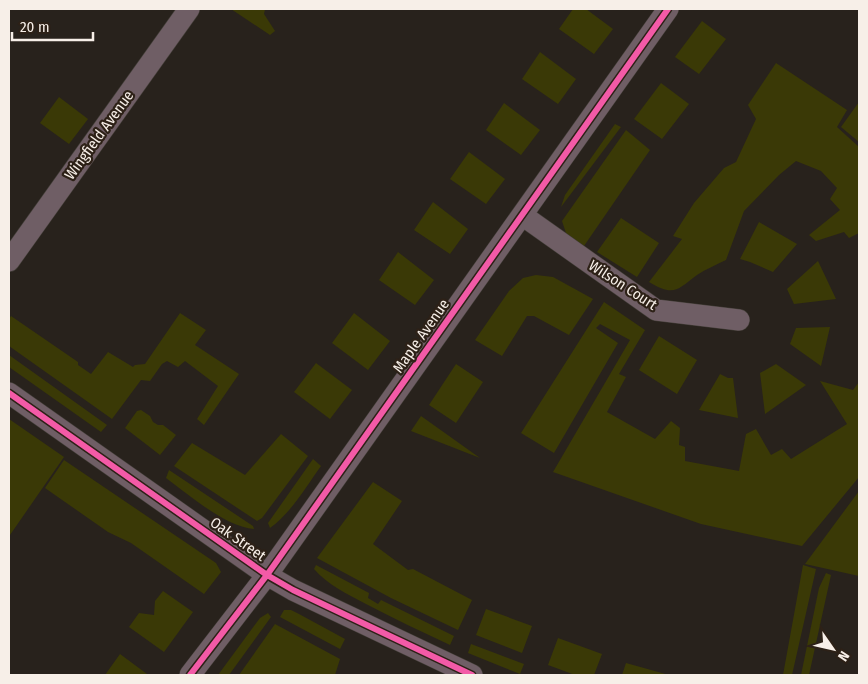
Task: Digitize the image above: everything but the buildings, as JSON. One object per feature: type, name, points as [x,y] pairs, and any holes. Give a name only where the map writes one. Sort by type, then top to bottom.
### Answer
[{"type":"street","name":"Wingfield Avenue","points":[[9,261],[189,9]]},
{"type":"street","name":"Maple Avenue","points":[[190,675],[267,575],[668,9]]},
{"type":"street","name":"Wilson Court","points":[[522,215],[656,310],[739,320]]},
{"type":"street","name":"Oak Street","points":[[9,393],[267,575],[362,624],[472,675]]},
{"type":"shaded area","points":[[231,9],[265,9],[264,14],[275,31],[270,35]]},
{"type":"shaded area","points":[[573,9],[586,9],[613,29],[594,54],[559,29]]},
{"type":"shaded area","points":[[702,21],[726,39],[699,74],[675,57]]},
{"type":"shaded area","points":[[540,52],[576,79],[558,104],[522,79]]},
{"type":"shaded area","points":[[776,63],[847,110],[837,127],[859,147],[859,233],[849,238],[844,232],[816,241],[809,235],[840,210],[830,199],[837,188],[821,171],[796,161],[779,175],[744,211],[726,260],[700,273],[675,290],[657,287],[649,282],[682,239],[673,236],[694,203],[724,168],[736,162],[756,119],[748,105]]},
{"type":"shaded area","points":[[661,83],[689,104],[662,139],[634,119]]},
{"type":"shaded area","points":[[59,97],[88,119],[69,144],[40,123]]},
{"type":"shaded area","points":[[859,102],[859,142],[841,127]]},
{"type":"shaded area","points":[[504,103],[540,130],[521,155],[486,130]]},
{"type":"shaded area","points":[[615,124],[621,127],[561,207],[565,195]]},
{"type":"shaded area","points":[[626,130],[650,150],[584,246],[566,233],[562,221]]},
{"type":"shaded area","points":[[469,152],[505,179],[486,204],[450,179]]},
{"type":"shaded area","points":[[433,202],[468,229],[450,254],[414,230]]},
{"type":"shaded area","points":[[621,218],[659,243],[637,277],[597,252]]},
{"type":"shaded area","points":[[759,222],[797,244],[773,272],[740,259]]},
{"type":"shaded area","points":[[398,252],[434,280],[415,305],[379,280]]},
{"type":"shaded area","points":[[818,261],[836,299],[794,304],[787,289]]},
{"type":"shaded area","points":[[536,275],[553,277],[593,299],[569,335],[534,316],[527,316],[502,356],[475,340],[509,291],[523,278]]},
{"type":"shaded area","points":[[604,302],[645,330],[619,374],[626,377],[607,412],[655,439],[671,421],[680,428],[679,445],[685,447],[685,461],[739,471],[746,434],[756,429],[771,455],[782,449],[791,459],[847,424],[820,381],[853,390],[859,382],[859,477],[802,546],[701,524],[553,472],[630,340],[600,324],[596,328],[618,343],[554,453],[521,433]]},
{"type":"shaded area","points":[[180,313],[206,330],[195,345],[239,374],[204,425],[197,419],[218,386],[185,361],[178,367],[167,361],[162,364],[150,381],[141,380],[112,419],[9,346],[9,319],[11,316],[78,362],[78,365],[91,374],[108,352],[133,367],[145,364]]},
{"type":"shaded area","points":[[354,313],[390,341],[368,370],[332,343]]},
{"type":"shaded area","points":[[830,327],[821,366],[790,344],[796,328]]},
{"type":"shaded area","points":[[659,336],[697,360],[677,394],[639,370]]},
{"type":"shaded area","points":[[9,355],[107,425],[101,432],[9,367]]},
{"type":"shaded area","points":[[316,363],[352,390],[330,419],[294,392]]},
{"type":"shaded area","points":[[456,364],[483,382],[456,423],[429,405]]},
{"type":"shaded area","points":[[776,364],[806,385],[765,414],[760,373]]},
{"type":"shaded area","points":[[720,374],[733,378],[738,418],[699,410]]},
{"type":"shaded area","points":[[141,410],[150,416],[153,422],[163,425],[176,435],[160,455],[125,428],[137,411]]},
{"type":"shaded area","points":[[421,416],[480,458],[411,431]]},
{"type":"shaded area","points":[[9,419],[64,457],[10,535],[9,534]]},
{"type":"shaded area","points":[[281,434],[308,456],[262,518],[257,521],[174,466],[192,443],[245,475]]},
{"type":"shaded area","points":[[313,459],[321,466],[285,515],[270,528],[268,523]]},
{"type":"shaded area","points":[[64,460],[216,563],[221,572],[204,594],[131,543],[108,532],[45,488]]},
{"type":"shaded area","points":[[169,470],[253,526],[254,529],[232,523],[208,509],[166,478]]},
{"type":"shaded area","points":[[373,482],[402,501],[373,544],[408,570],[413,569],[472,600],[458,630],[391,598],[317,558]]},
{"type":"shaded area","points":[[859,491],[859,576],[805,564]]},
{"type":"shaded area","points":[[316,565],[369,593],[368,598],[378,604],[381,600],[454,636],[450,645],[338,589],[314,569]]},
{"type":"shaded area","points":[[803,565],[816,569],[792,675],[783,675]]},
{"type":"shaded area","points":[[826,573],[831,575],[809,675],[801,675],[819,588]]},
{"type":"shaded area","points":[[163,591],[193,612],[164,652],[129,627],[139,613],[154,615],[155,601]]},
{"type":"shaded area","points":[[486,609],[532,626],[522,653],[476,635]]},
{"type":"shaded area","points":[[284,610],[291,610],[345,639],[340,649],[280,617]]},
{"type":"shaded area","points":[[268,613],[271,617],[229,675],[218,675],[260,618]]},
{"type":"shaded area","points":[[275,624],[340,659],[335,675],[239,675]]},
{"type":"shaded area","points":[[558,638],[602,654],[594,675],[575,675],[548,665]]},
{"type":"shaded area","points":[[471,644],[524,664],[520,674],[468,653]]},
{"type":"shaded area","points":[[120,654],[147,674],[105,675]]},
{"type":"shaded area","points":[[626,663],[669,675],[622,675]]},
{"type":"cycle path","points":[[190,675],[267,575],[668,9]]},
{"type":"cycle path","points":[[9,393],[267,575],[293,590],[472,675]]}]
